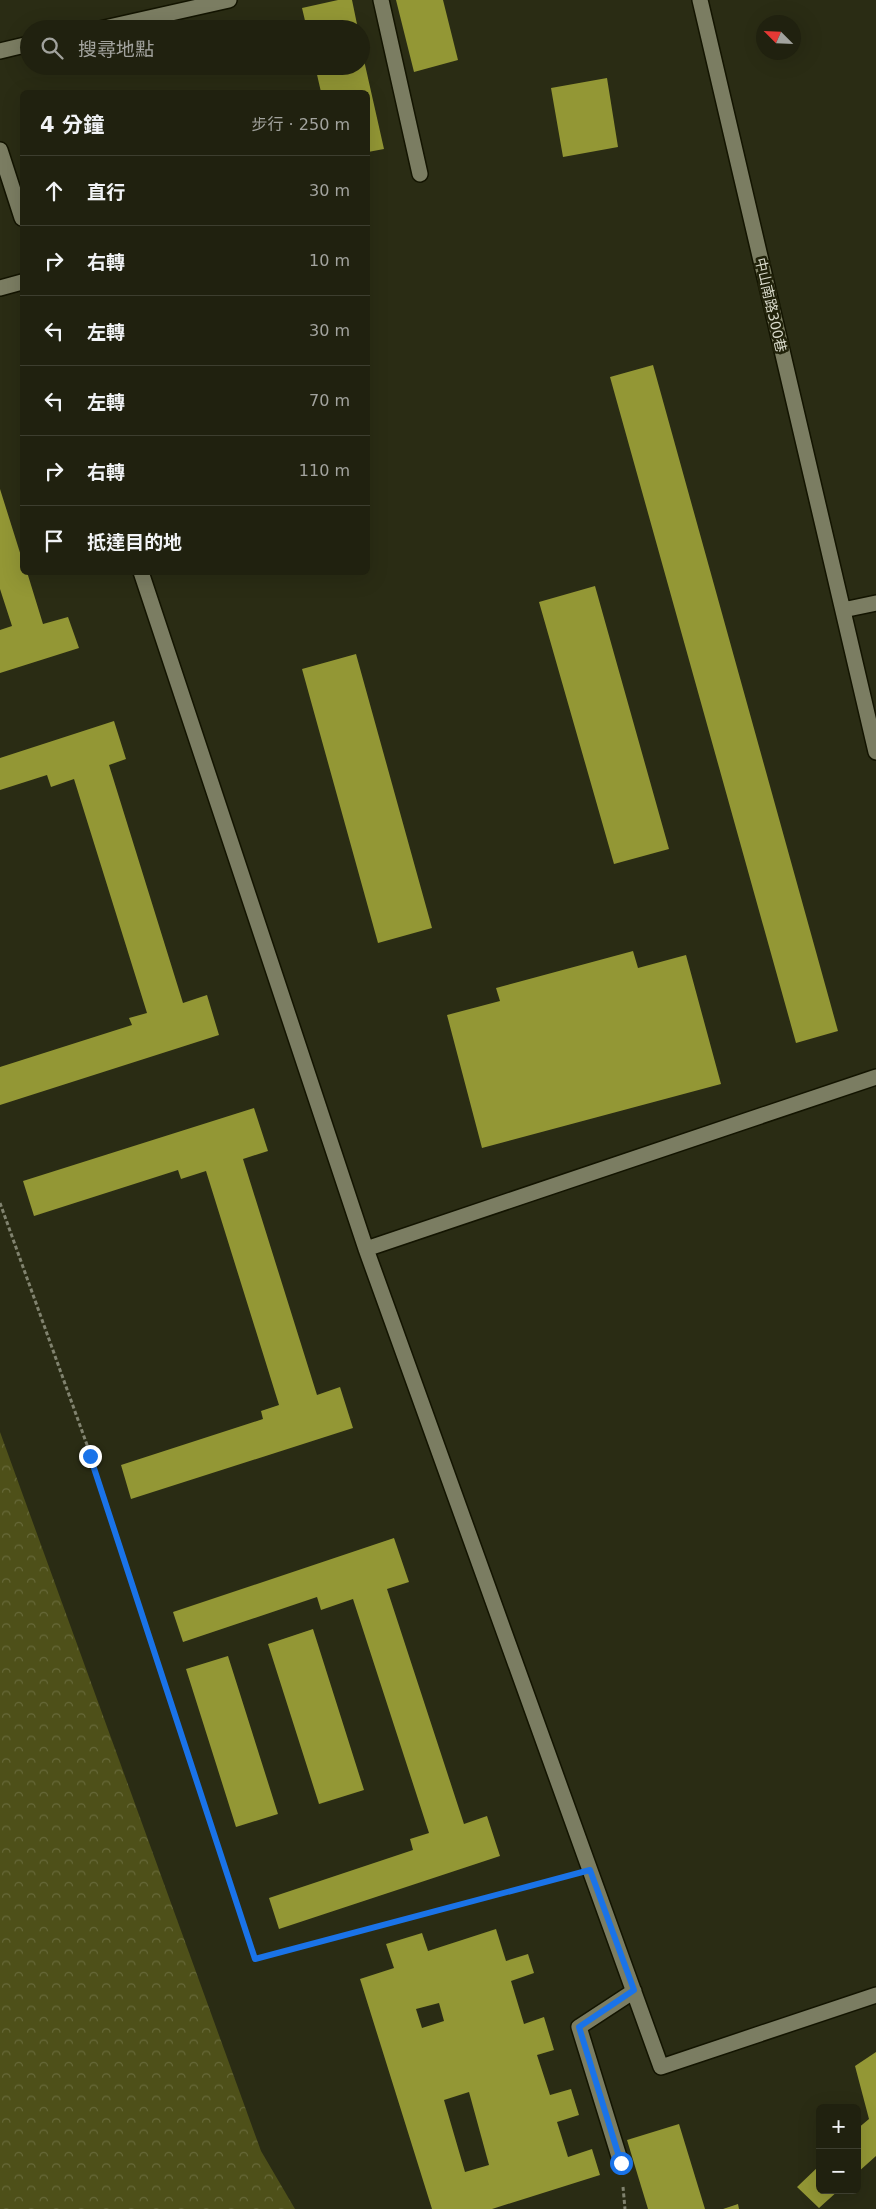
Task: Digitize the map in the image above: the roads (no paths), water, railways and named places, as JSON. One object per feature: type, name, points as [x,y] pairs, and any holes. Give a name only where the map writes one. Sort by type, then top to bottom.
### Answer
[{"type":"street","points":[[140,20],[229,0]]},
{"type":"street","points":[[381,0],[420,174]]},
{"type":"street","name":"中山南路300巷","points":[[700,0],[876,752]]},
{"type":"street","points":[[0,51],[20,46]]},
{"type":"street","points":[[0,150],[20,212]]},
{"type":"street","points":[[0,288],[20,283]]},
{"type":"street","points":[[142,575],[366,1249],[661,2066],[876,1994]]},
{"type":"street","points":[[843,610],[876,603]]},
{"type":"street","points":[[366,1249],[876,1077]]},
{"type":"street","points":[[621,2163],[579,2027],[634,1990]]}]
